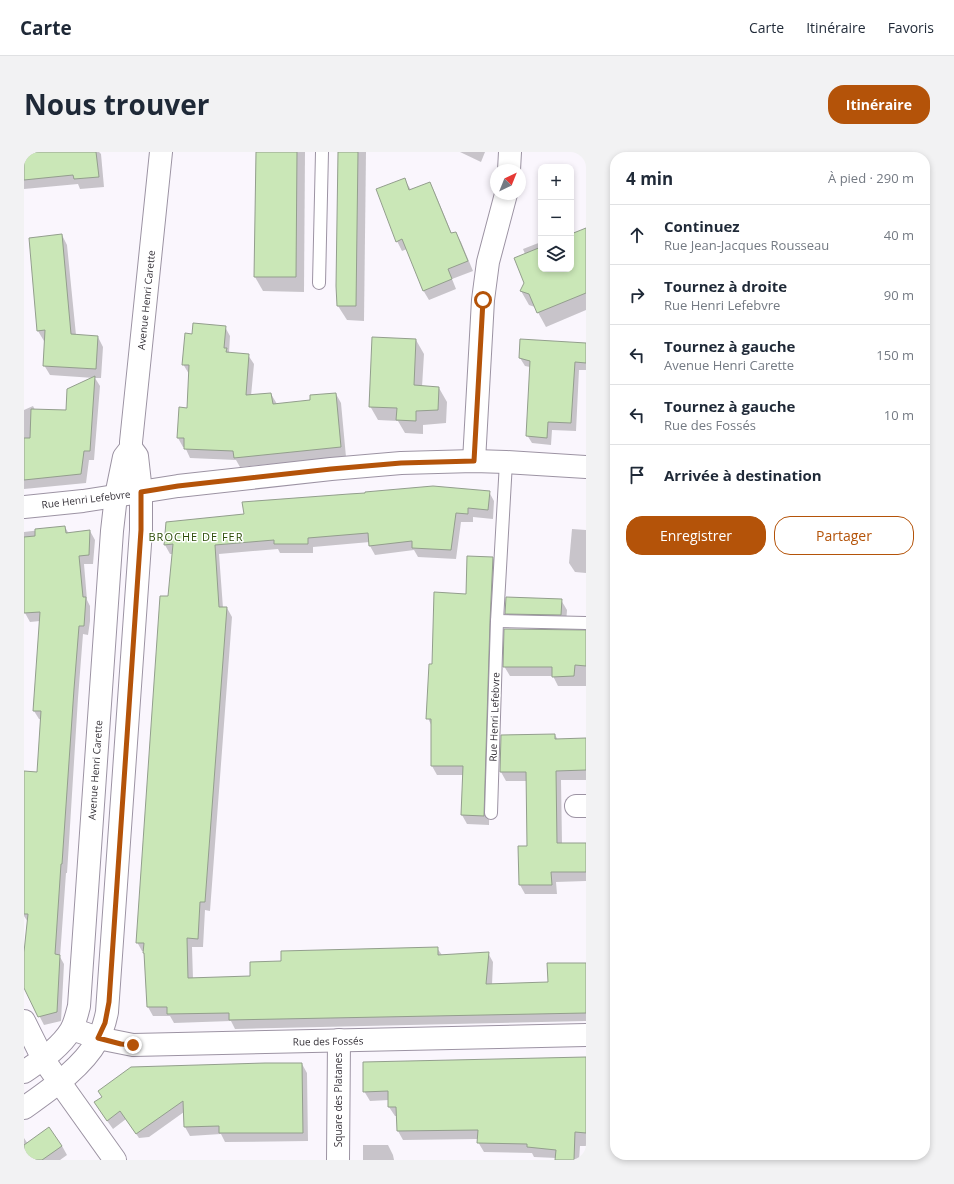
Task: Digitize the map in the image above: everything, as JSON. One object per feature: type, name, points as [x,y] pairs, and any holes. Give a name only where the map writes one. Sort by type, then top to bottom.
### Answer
[{"type":"street","name":"Avenue Henri Carette","points":[[24,1072],[43,1059],[64,1040],[72,1029],[79,1006],[112,531],[116,496],[124,457],[131,448],[161,152]]},
{"type":"street","points":[[509,164],[510,152]]},
{"type":"street","points":[[474,461],[483,300],[488,262],[504,200]]},
{"type":"street","name":"Avenue Henri Carette","points":[[24,1108],[59,1082],[87,1054],[98,1038],[105,1023],[109,1002],[141,530],[141,492],[136,456],[131,448]]},
{"type":"street","name":"Rue Henri Lefebvre","points":[[24,507],[116,496],[178,486],[331,469],[401,463],[474,461],[586,467]]},
{"type":"street","points":[[96,768],[124,769]]},
{"type":"street","points":[[24,1021],[43,1059],[115,1160]]},
{"type":"street","name":"Rue des Fossés","points":[[72,1029],[98,1038],[121,1044],[133,1045],[586,1036]]},
{"type":"street","name":"Square des Platanes","points":[[338,1040],[338,1160]]},
{"type":"lane","points":[[319,283],[322,152]]},
{"type":"lane","name":"Rue Henri Lefebvre","points":[[491,813],[497,621],[506,462]]},
{"type":"lane","points":[[497,621],[586,623]]},
{"type":"building","points":[[24,152],[96,152],[99,177],[74,179],[73,175],[24,180]]},
{"type":"building","points":[[256,152],[297,152],[296,277],[254,277]]},
{"type":"building","points":[[338,152],[358,152],[356,306],[337,306]]},
{"type":"building","points":[[405,178],[409,190],[430,182],[451,233],[456,232],[468,261],[448,269],[452,279],[423,291],[402,239],[396,242],[376,189]]},
{"type":"building","points":[[586,228],[586,293],[537,313],[529,294],[520,291],[524,283],[514,258],[538,248],[538,272],[574,272],[574,233]]},
{"type":"building","points":[[62,234],[71,334],[98,336],[96,369],[43,366],[45,330],[37,331],[29,238]]},
{"type":"building","points":[[193,323],[226,326],[224,348],[227,348],[226,352],[249,354],[246,395],[271,393],[273,404],[310,400],[310,395],[336,393],[341,447],[234,458],[233,451],[184,449],[184,438],[177,438],[179,407],[187,408],[189,365],[182,365],[185,333],[192,334]]},
{"type":"building","points":[[372,337],[416,339],[414,385],[439,387],[438,410],[416,411],[416,421],[396,420],[397,408],[369,407]]},
{"type":"building","points":[[520,339],[586,343],[586,363],[575,362],[571,423],[548,422],[547,438],[526,436],[530,361],[519,358]]},
{"type":"building","points":[[95,376],[90,451],[84,451],[81,474],[24,480],[24,438],[30,438],[31,409],[66,410],[67,389]]},
{"type":"building","points":[[433,486],[490,491],[488,510],[468,508],[468,514],[456,513],[451,550],[412,548],[412,541],[369,546],[368,533],[308,538],[308,544],[274,544],[274,540],[215,545],[219,607],[227,607],[205,902],[200,902],[198,939],[187,938],[188,978],[250,976],[250,962],[281,961],[281,951],[438,947],[438,955],[489,952],[486,984],[548,982],[547,963],[586,963],[586,1013],[229,1020],[229,1013],[167,1014],[167,1007],[147,1007],[143,953],[144,943],[136,943],[160,596],[168,596],[173,544],[164,545],[166,522],[244,514],[242,502],[365,493]]},
{"type":"building","points":[[65,526],[66,533],[90,530],[89,555],[79,556],[83,597],[86,597],[84,626],[79,626],[61,864],[55,954],[60,955],[57,1012],[38,1017],[24,988],[24,952],[28,914],[24,914],[24,771],[37,772],[41,711],[33,711],[40,612],[24,613],[24,537],[35,536],[35,529]]},
{"type":"building","points":[[467,556],[493,557],[484,816],[461,815],[463,766],[431,766],[431,719],[426,719],[429,664],[432,664],[434,592],[466,594]]},
{"type":"building","points":[[506,597],[562,599],[561,615],[505,614]]},
{"type":"building","points":[[504,629],[586,630],[586,666],[575,665],[574,676],[552,677],[552,667],[503,667]]},
{"type":"building","points":[[555,734],[555,739],[586,738],[586,770],[556,771],[557,843],[586,843],[586,872],[551,872],[552,885],[519,885],[518,846],[527,846],[526,772],[500,772],[501,735]]},
{"type":"building","points":[[586,1057],[586,1133],[575,1132],[574,1160],[555,1160],[556,1150],[527,1147],[527,1144],[477,1143],[478,1130],[397,1131],[396,1107],[388,1107],[388,1091],[363,1092],[363,1062]]},
{"type":"building","points":[[302,1063],[303,1133],[219,1133],[219,1126],[184,1127],[183,1101],[136,1134],[120,1111],[107,1121],[94,1102],[102,1097],[98,1091],[131,1067]]},
{"type":"building","points":[[49,1127],[62,1146],[42,1160],[24,1160],[24,1145]]},
{"type":"district","name":"BROCHE DE FER","points":[[196,536]]},
{"type":"route","points":[[133,1045],[121,1044],[98,1038],[105,1023],[109,1002],[140,546],[141,492],[178,486],[331,469],[401,463],[474,461],[483,300]]}]
